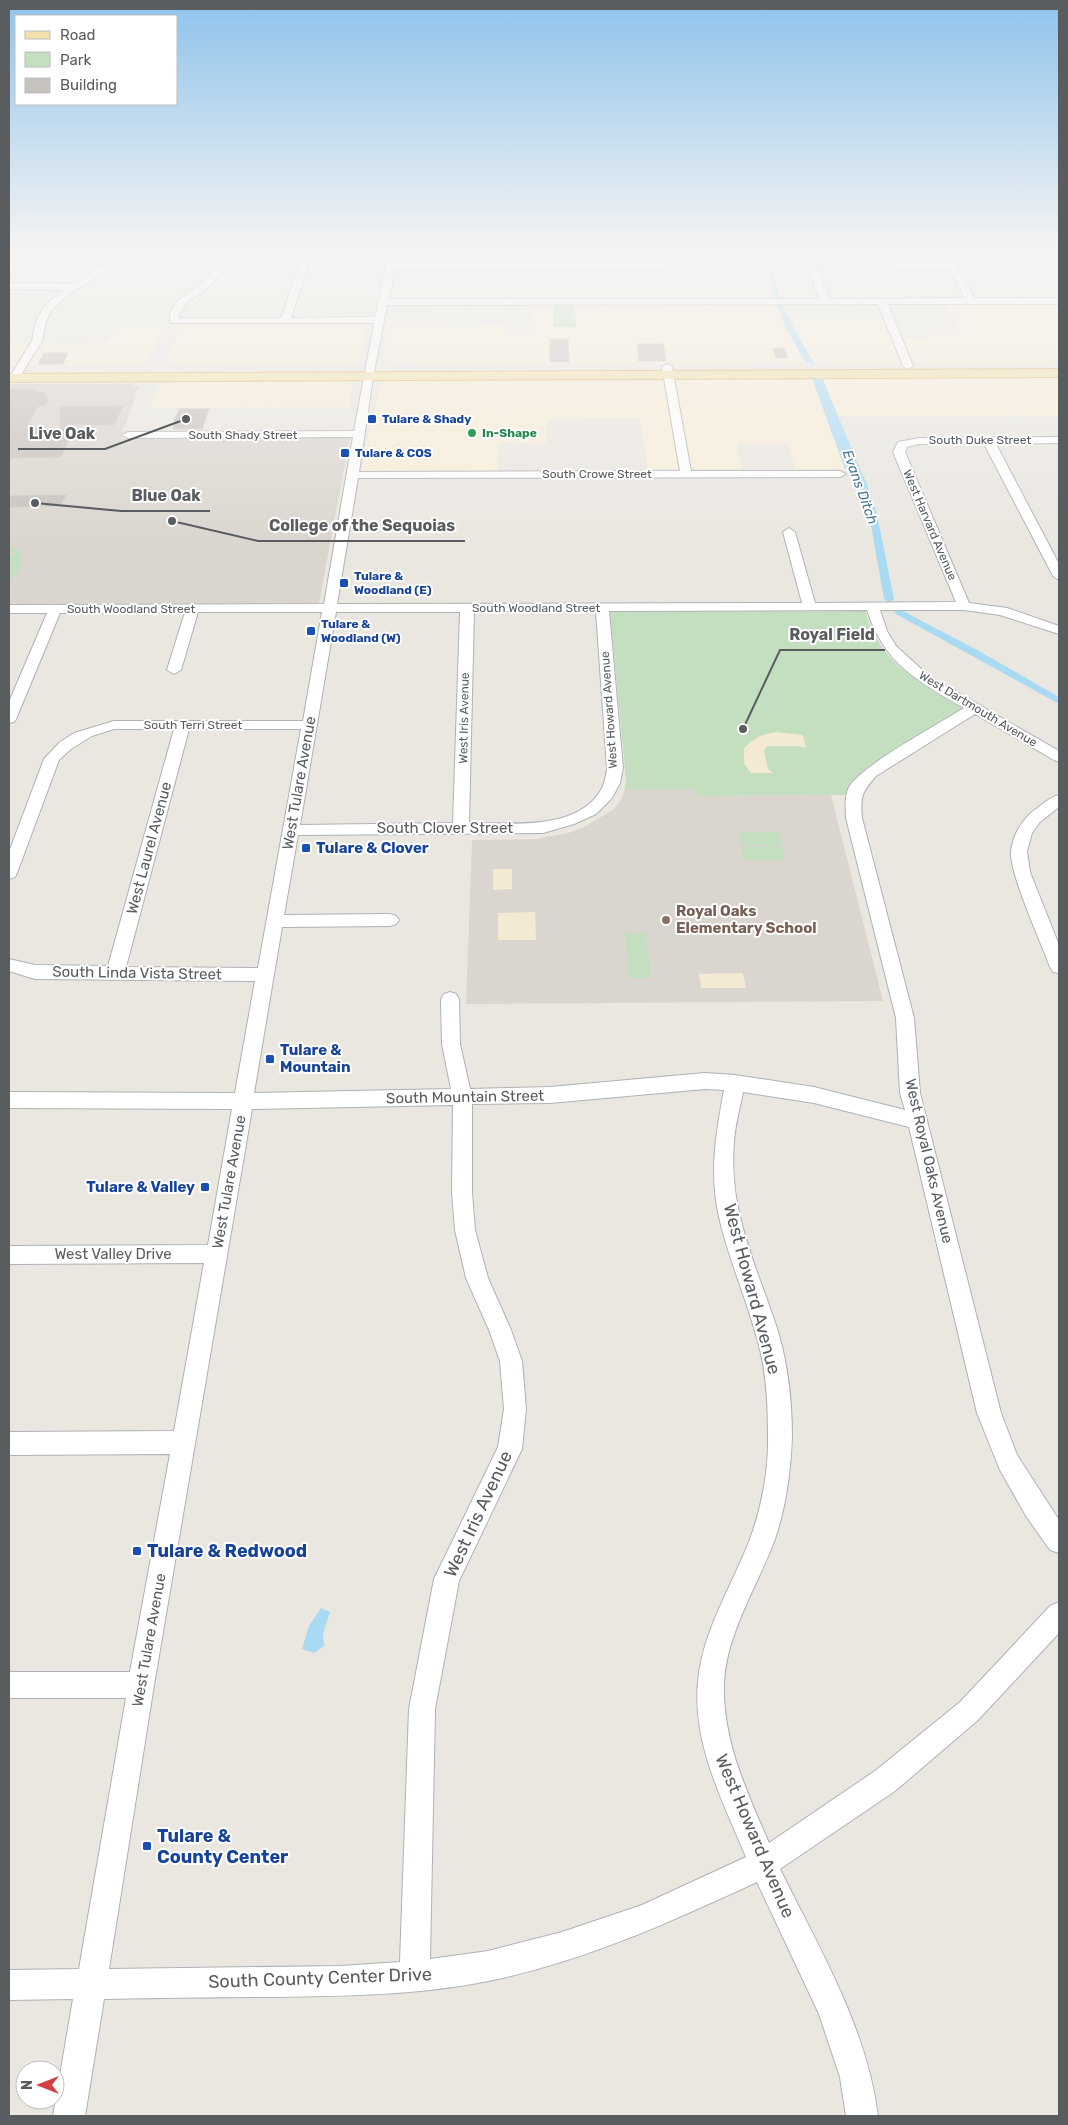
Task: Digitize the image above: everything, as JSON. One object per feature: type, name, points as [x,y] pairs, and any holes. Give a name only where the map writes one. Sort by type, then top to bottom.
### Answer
[{"type":"main road","points":[[13,374],[924,370],[1059,366]]},
{"type":"main road","points":[[668,371],[778,374],[912,370],[1059,373]]},
{"type":"street","points":[[13,374],[32,348]]},
{"type":"street","name":"West Tulare Avenue","points":[[69,2116],[141,1685],[353,475],[373,348]]},
{"type":"street","points":[[902,348],[912,370]]},
{"type":"street","points":[[668,371],[686,474]]},
{"type":"street","name":"South Shady Street","points":[[128,435],[358,434]]},
{"type":"street","points":[[988,440],[1059,576]]},
{"type":"street","name":"South Duke Street","points":[[902,444],[920,441],[1059,440]]},
{"type":"street","name":"West Harvard Avenue","points":[[902,444],[899,452],[964,606]]},
{"type":"street","name":"South Crowe Street","points":[[353,475],[840,474]]},
{"type":"street","points":[[788,532],[810,606]]},
{"type":"street","name":"West Dartmouth Avenue","points":[[872,606],[880,633],[886,643],[900,659],[924,679],[1059,757]]},
{"type":"street","name":"South Woodland Street","points":[[9,609],[192,610],[964,606],[1002,610],[1059,630]]},
{"type":"street","name":"West Howard Avenue","points":[[595,807],[613,784],[614,768],[602,607]]},
{"type":"street","name":"West Iris Avenue","points":[[461,828],[466,608]]},
{"type":"street","points":[[9,719],[55,609]]},
{"type":"street","points":[[174,670],[192,610]]},
{"type":"street","name":"West Royal Oaks Avenue","points":[[975,708],[871,773],[859,784],[853,801],[854,818],[906,1018],[909,1084],[989,1412],[1008,1462],[1035,1507],[1059,1541]]},
{"type":"street","name":"South Terri Street","points":[[9,872],[52,759],[63,746],[91,730],[114,725],[308,725]]},
{"type":"street","name":"West Laurel Avenue","points":[[116,971],[183,725]]},
{"type":"street","points":[[1059,800],[1034,818],[1024,833],[1019,851],[1022,872],[1059,967]]},
{"type":"street","name":"South Clover Street","points":[[290,830],[543,828],[574,820],[595,807]]},
{"type":"street","points":[[275,921],[390,920]]},
{"type":"street","name":"South Linda Vista Street","points":[[9,965],[35,972],[116,971],[266,975]]},
{"type":"street","name":"West Iris Avenue","points":[[415,1976],[422,1709],[447,1579],[510,1449],[515,1410],[511,1361],[500,1330],[477,1278],[465,1230],[462,1192],[464,1119],[462,1097],[451,1044],[450,999]]},
{"type":"street","name":"South Mountain Street","points":[[9,1100],[243,1102],[550,1095],[705,1081],[735,1083],[814,1095],[917,1121]]},
{"type":"street","name":"West Howard Avenue","points":[[735,1083],[724,1142],[724,1172],[729,1215],[745,1270],[768,1336],[777,1384],[780,1435],[777,1481],[763,1538],[718,1645],[711,1682],[713,1726],[724,1770],[763,1864],[833,2008],[856,2077],[862,2116]]},
{"type":"street","name":"West Valley Drive","points":[[9,1255],[217,1254]]},
{"type":"street","points":[[9,1443],[184,1442]]},
{"type":"street","name":"South County Center Drive","points":[[9,1985],[341,1981],[415,1976],[488,1966],[562,1947],[646,1918],[763,1864],[885,1781],[969,1711],[1059,1615]]},
{"type":"street","points":[[9,1685],[141,1685]]},
{"type":"shaded area","points":[[9,348],[154,348],[147,362],[141,365],[9,365]]},
{"type":"shaded area","points":[[171,348],[362,348],[359,362],[353,364],[172,365],[166,362]]},
{"type":"shaded area","points":[[384,348],[798,348],[806,363],[477,364],[389,363],[382,360]]},
{"type":"shaded area","points":[[806,348],[1059,348],[1059,362],[814,363]]},
{"type":"shaded area","points":[[822,377],[1059,378],[1059,416],[838,416]]},
{"type":"shaded area","points":[[552,378],[812,378],[845,469],[795,469],[788,443],[737,443],[742,469],[648,469],[640,418],[547,419],[547,443],[499,443],[498,471],[362,473],[370,421],[374,416],[380,384],[388,381]]},
{"type":"shaded area","points":[[167,382],[345,382],[353,385],[350,399],[351,407],[150,408],[160,385]]},
{"type":"shaded area","points":[[9,384],[132,384],[139,387],[120,439],[350,437],[319,603],[9,604]]},
{"type":"shaded area","name":"Royal Oaks Elementary School","points":[[625,789],[695,789],[697,796],[831,795],[883,1001],[466,1004],[472,840],[536,839],[568,833],[584,827],[613,810],[622,798]]},
{"type":"green space","points":[[9,545],[20,552],[22,561],[18,571],[9,580],[9,556],[16,556],[9,549]]},
{"type":"green space","points":[[865,611],[871,629],[880,645],[903,670],[917,681],[964,709],[864,770],[849,786],[846,795],[697,796],[695,789],[625,789],[626,779],[610,612]]},
{"type":"green space","points":[[739,832],[779,832],[782,845],[741,845]]},
{"type":"green space","points":[[782,846],[785,860],[743,860],[741,847]]},
{"type":"green space","points":[[625,933],[646,933],[651,978],[629,978]]},
{"type":"sand","points":[[776,732],[803,735],[806,748],[797,746],[768,746],[764,750],[768,769],[773,773],[751,773],[744,763],[744,749],[758,737]]},
{"type":"sand","points":[[493,869],[512,869],[512,889],[493,890]]},
{"type":"sand","points":[[535,912],[536,940],[498,940],[498,913]]},
{"type":"sand","points":[[743,973],[746,988],[701,988],[699,974]]},
{"type":"water","points":[[798,348],[805,348],[814,363],[806,363]]},
{"type":"water","points":[[822,377],[860,469],[845,469],[812,378]]},
{"type":"water","points":[[321,1608],[330,1612],[323,1633],[324,1646],[314,1653],[302,1649],[309,1626]]},
{"type":"building","points":[[550,348],[568,348],[569,362],[550,362]]},
{"type":"building","points":[[637,348],[664,348],[666,361],[639,361]]},
{"type":"building","points":[[773,348],[784,348],[788,358],[776,358]]},
{"type":"building","points":[[44,353],[68,353],[63,364],[38,364]]},
{"type":"building","points":[[9,389],[33,389],[44,393],[48,399],[45,406],[38,406],[26,428],[60,428],[60,407],[123,406],[114,425],[76,425],[61,457],[9,458]]},
{"type":"building","points":[[180,409],[209,409],[202,429],[173,429],[174,419]]},
{"type":"building","points":[[66,495],[60,506],[9,507],[11,496]]},
{"type":"waterway","name":"Evans Ditch","points":[[848,451],[863,484],[873,514],[889,599]]},
{"type":"waterway","name":"Evans Ditch","points":[[899,612],[1059,701]]},
{"type":"place","name":"Live Oak","points":[[186,419]]},
{"type":"place","name":"Tulare & Shady","points":[[372,419]]},
{"type":"place","name":"In-Shape","points":[[472,433]]},
{"type":"place","name":"Tulare & COS","points":[[345,453]]},
{"type":"place","name":"Blue Oak","points":[[35,503]]},
{"type":"place","name":"College of the Sequoias","points":[[172,521]]},
{"type":"place","name":"Tulare & Woodland (E)","points":[[344,583]]},
{"type":"place","name":"Tulare & Woodland (W)","points":[[311,631]]},
{"type":"place","name":"Royal Field","points":[[743,729]]},
{"type":"place","name":"Tulare & Clover","points":[[306,848]]},
{"type":"place","name":"Royal Oaks Elementary School","points":[[666,920]]},
{"type":"place","name":"Tulare & Mountain","points":[[270,1059]]},
{"type":"place","name":"Tulare & Valley","points":[[205,1187]]},
{"type":"place","name":"Tulare & Redwood","points":[[137,1551]]},
{"type":"place","name":"Tulare & County Center","points":[[147,1846]]}]
